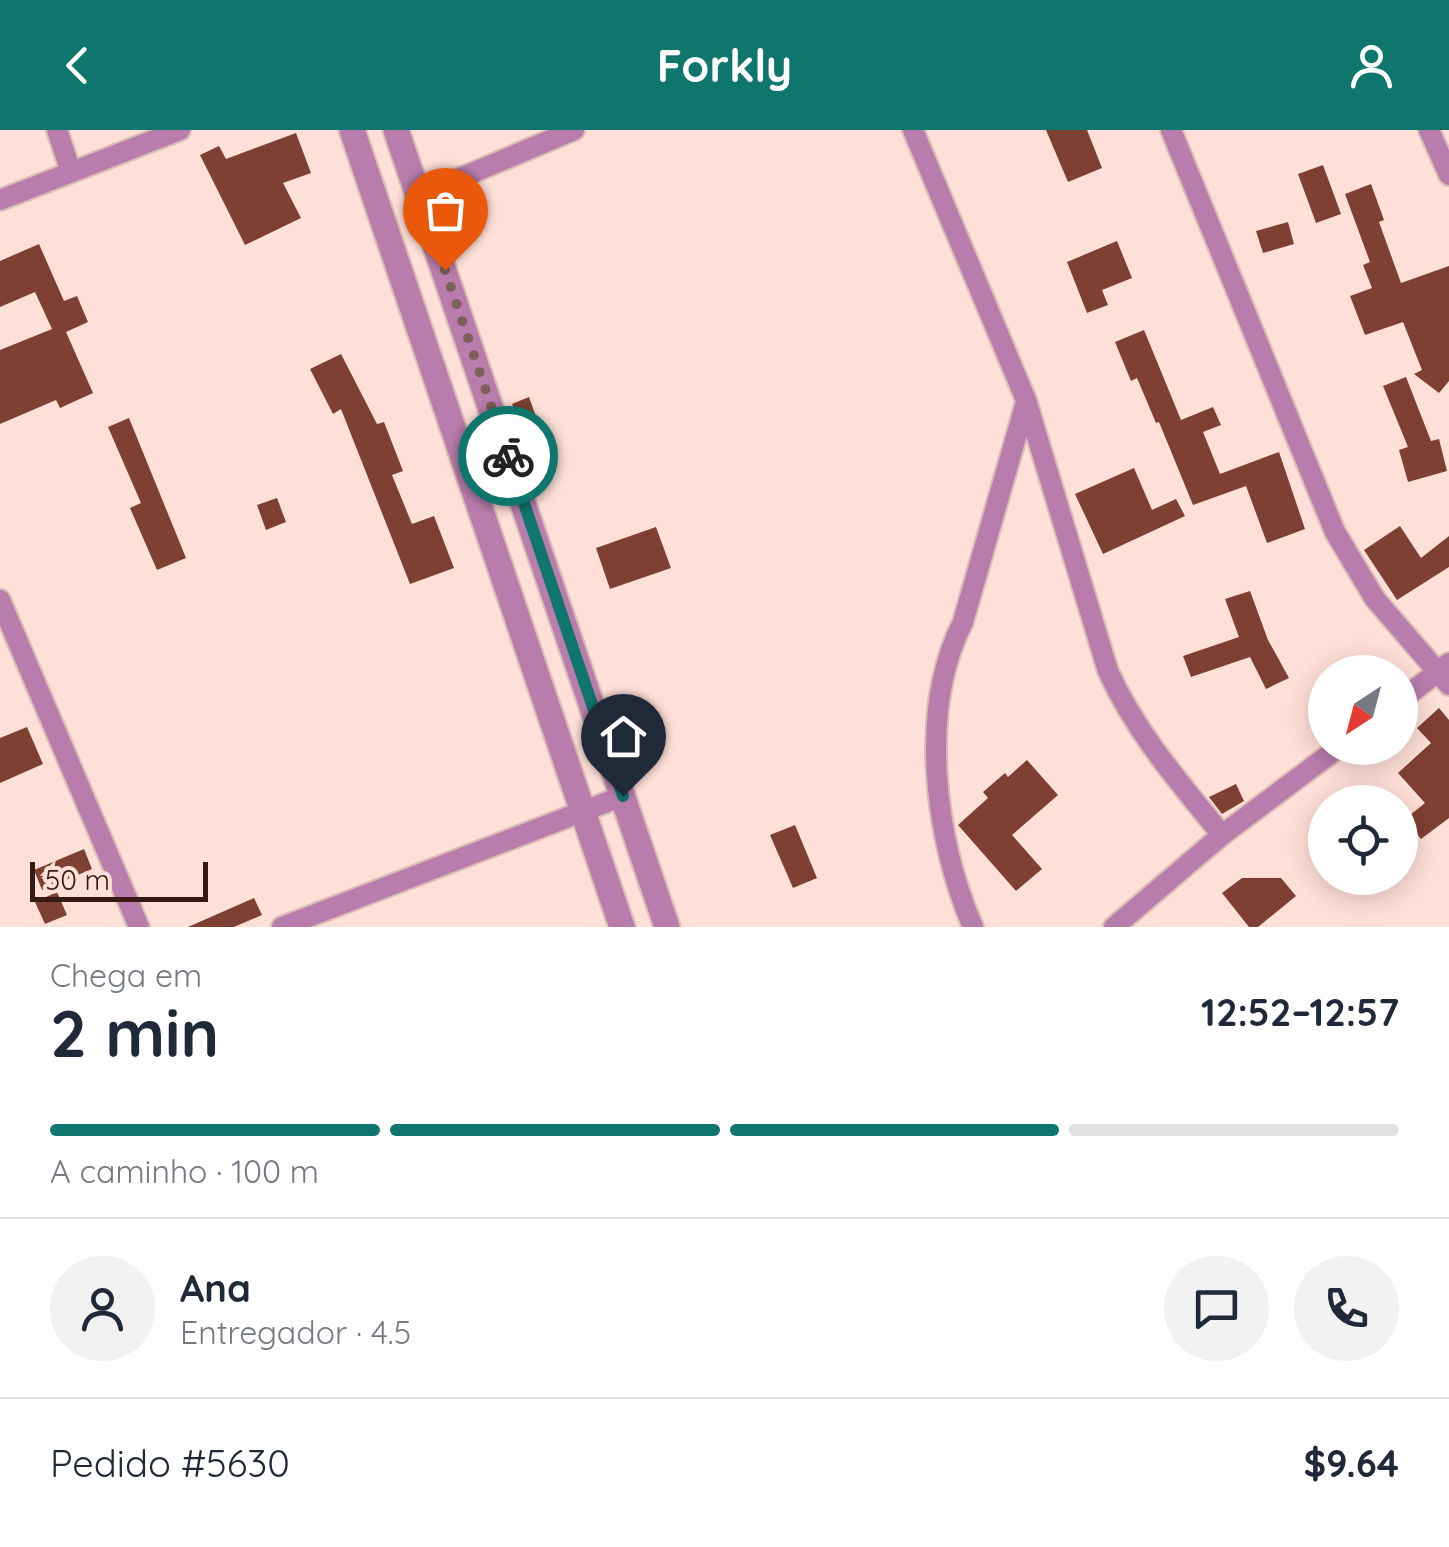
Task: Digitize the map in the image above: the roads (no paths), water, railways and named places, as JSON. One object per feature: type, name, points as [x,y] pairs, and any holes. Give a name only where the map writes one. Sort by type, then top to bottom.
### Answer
[{"type":"street","points":[[57,130],[71,172]]},
{"type":"street","points":[[0,200],[180,130]]},
{"type":"street","points":[[352,130],[622,927]]},
{"type":"street","points":[[396,130],[667,927]]},
{"type":"street","points":[[420,195],[574,130]]},
{"type":"street","points":[[914,130],[1026,400],[1108,671],[1126,712],[1222,835]]},
{"type":"street","points":[[1171,130],[1335,532],[1375,599],[1445,674],[1418,690]]},
{"type":"street","points":[[1428,130],[1449,176]]},
{"type":"street","points":[[973,927],[958,892],[941,821],[935,745],[950,647],[963,622],[1026,400]]},
{"type":"street","points":[[0,600],[139,927]]},
{"type":"street","points":[[1114,927],[1222,835],[1315,765]]},
{"type":"street","points":[[282,927],[323,919],[623,796]]}]
